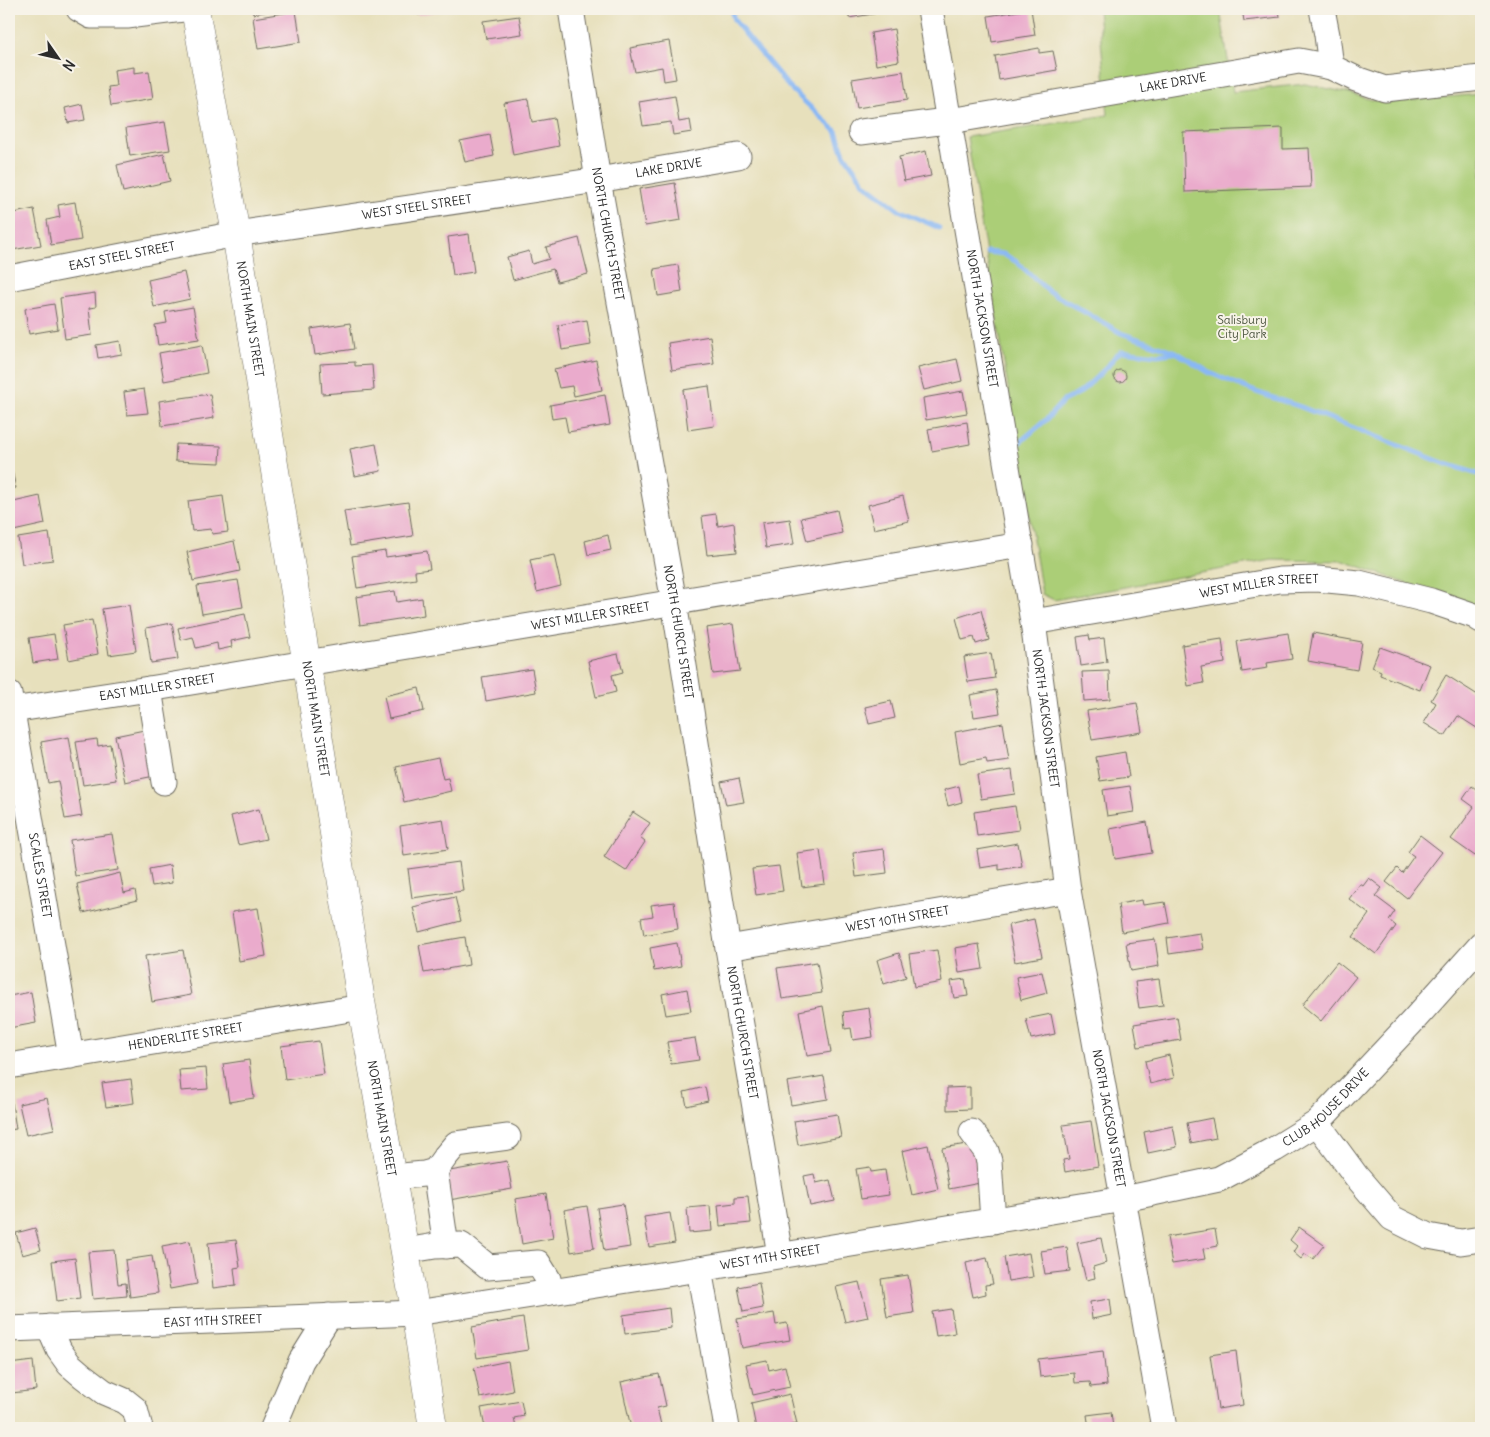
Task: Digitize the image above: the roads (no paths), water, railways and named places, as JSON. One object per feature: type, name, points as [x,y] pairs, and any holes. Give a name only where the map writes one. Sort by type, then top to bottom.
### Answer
[{"type":"main road","name":"NORTH MAIN STREET","points":[[196,9],[236,234],[362,1006],[416,1313],[434,1428]]},
{"type":"street","points":[[79,9],[91,16],[127,16],[183,9]]},
{"type":"street","name":"NORTH CHURCH STREET","points":[[571,9],[598,180],[674,602],[728,948],[780,1256]]},
{"type":"street","name":"NORTH JACKSON STREET","points":[[930,9],[1033,622],[1068,890],[1164,1428]]},
{"type":"street","points":[[1322,9],[1328,35],[1331,67]]},
{"type":"street","name":"LAKE DRIVE","points":[[861,132],[950,121],[1299,61],[1331,67],[1356,79],[1385,89],[1481,78]]},
{"type":"street","name":"LAKE DRIVE","points":[[598,180],[738,156]]},
{"type":"street","name":"WEST STEEL STREET","points":[[236,234],[598,180]]},
{"type":"street","name":"EAST STEEL STREET","points":[[9,278],[236,234]]},
{"type":"street","name":"WEST MILLER STREET","points":[[307,663],[1020,545]]},
{"type":"street","name":"WEST MILLER STREET","points":[[1033,622],[1280,580],[1317,579],[1359,582],[1431,601],[1475,616],[1481,620]]},
{"type":"street","name":"EAST MILLER STREET","points":[[10,705],[149,689],[307,663]]},
{"type":"street","points":[[149,689],[164,782]]},
{"type":"street","name":"SCALES STREET","points":[[10,705],[71,1056]]},
{"type":"street","name":"WEST 10TH STREET","points":[[728,948],[1068,890]]},
{"type":"street","name":"CLUB HOUSE DRIVE","points":[[1124,1199],[1219,1178],[1276,1149],[1317,1123],[1411,1024],[1481,945]]},
{"type":"street","name":"HENDERLITE STREET","points":[[9,1066],[362,1006]]},
{"type":"street","points":[[1317,1123],[1356,1176],[1392,1218],[1428,1236],[1460,1242],[1481,1239]]},
{"type":"street","points":[[972,1132],[986,1151],[989,1160],[993,1221]]},
{"type":"street","points":[[446,1246],[436,1171],[456,1144],[508,1137]]},
{"type":"street","points":[[392,1177],[436,1171]]},
{"type":"street","name":"WEST 11TH STREET","points":[[416,1313],[700,1269],[1124,1199]]},
{"type":"street","points":[[405,1251],[462,1244],[488,1267],[538,1263],[548,1279],[550,1292]]},
{"type":"street","points":[[700,1269],[726,1428]]},
{"type":"street","name":"EAST 11TH STREET","points":[[9,1329],[416,1313]]},
{"type":"street","points":[[273,1428],[301,1361],[329,1316]]},
{"type":"street","points":[[49,1327],[59,1350],[69,1364],[104,1392],[125,1401],[135,1409],[140,1428]]},
{"type":"waterway","points":[[731,9],[734,20],[790,88],[836,131],[844,154],[865,184],[899,210],[939,228]]},
{"type":"waterway","points":[[987,252],[1003,254],[1017,262],[1048,291],[1121,333],[1176,352],[1210,373],[1256,392],[1301,407],[1446,464],[1481,475]]},
{"type":"waterway","points":[[1020,442],[1047,419],[1063,401],[1081,392],[1122,351],[1157,355],[1173,353]]},
{"type":"park label","name":"Salisbury City Park","points":[[1242,327]]}]
